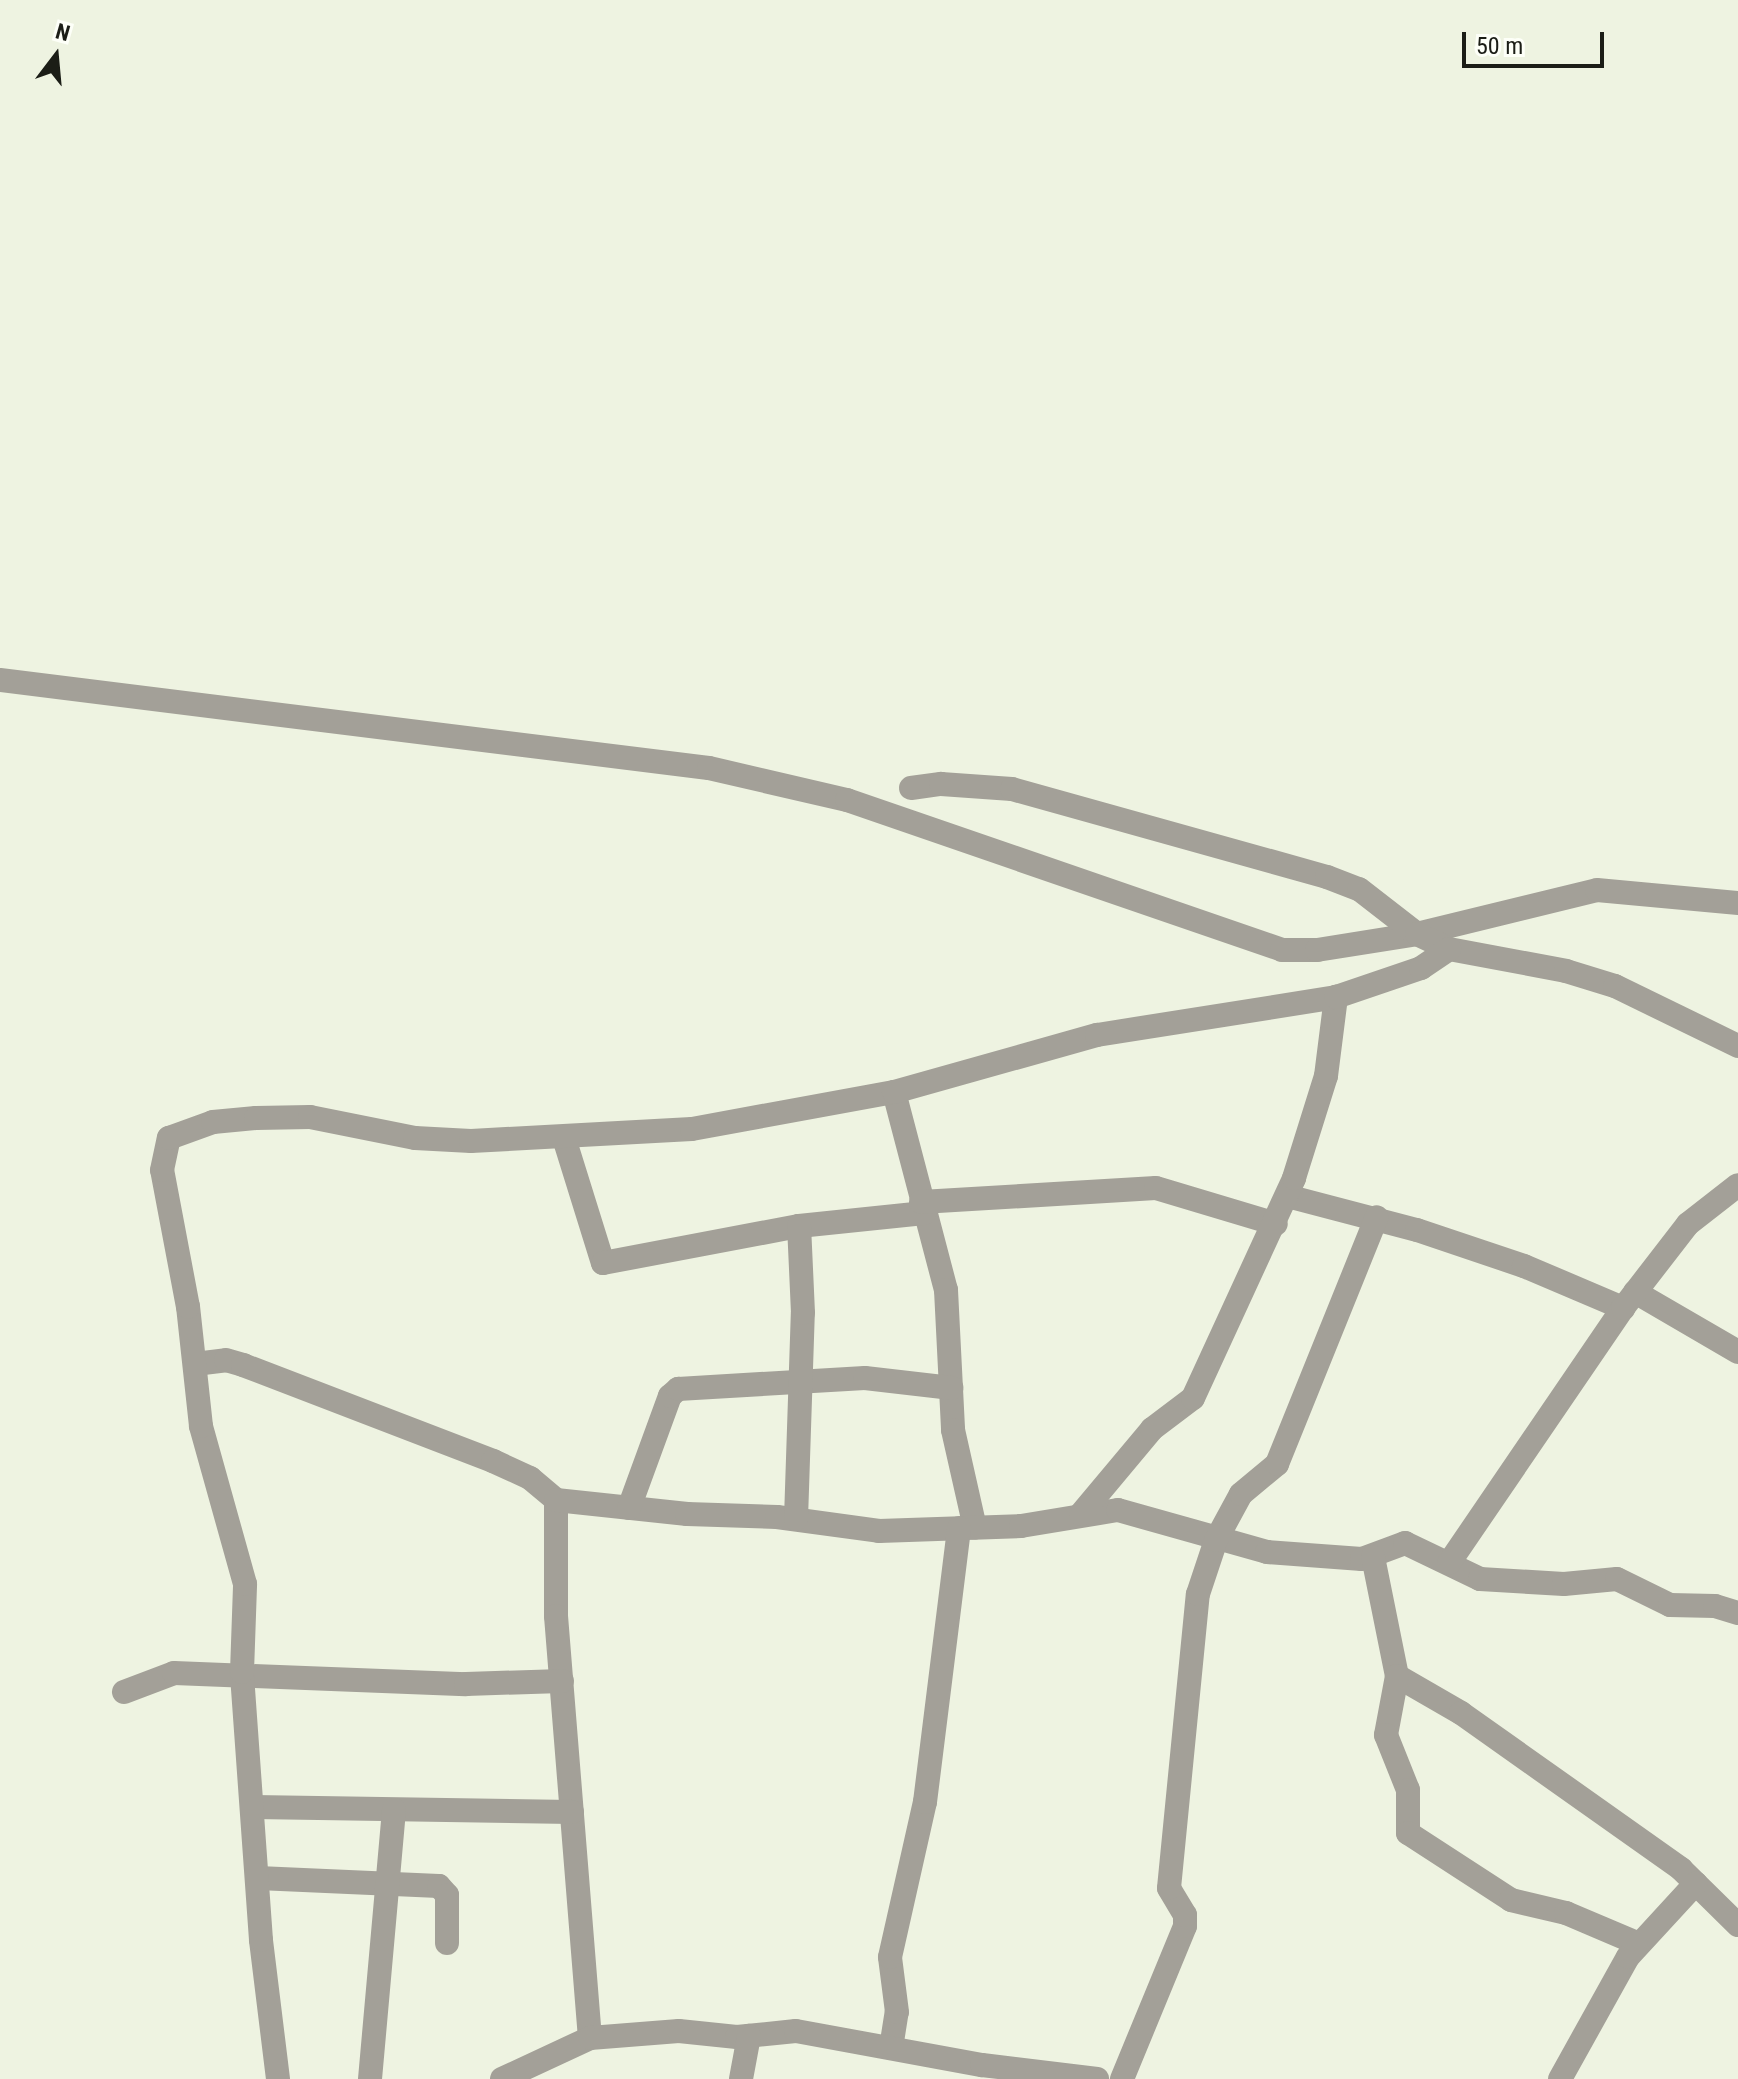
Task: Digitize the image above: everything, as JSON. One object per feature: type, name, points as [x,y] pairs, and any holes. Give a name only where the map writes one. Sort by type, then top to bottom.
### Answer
[{"type":"street","points":[[0,680],[709,768],[847,800],[1282,950],[1317,950],[1417,934],[1597,890],[1738,903]]},
{"type":"street","points":[[911,788],[941,784],[1012,789],[1327,877],[1359,889],[1417,934],[1449,949],[1566,971],[1615,986],[1738,1046]]},
{"type":"street","points":[[278,2079],[242,1672],[245,1584],[201,1426],[195,1364],[162,1170],[165,1145],[177,1132],[213,1122],[310,1117],[415,1138],[564,1138],[692,1129],[894,1092],[1058,1043],[1336,997],[1421,968],[1449,949]]},
{"type":"street","points":[[1081,1514],[1152,1429],[1193,1398],[1287,1196],[1326,1076],[1336,997]]},
{"type":"street","points":[[891,2048],[897,2012],[890,1957],[925,1802],[967,1528],[953,1430],[946,1290],[894,1092]]},
{"type":"street","points":[[564,1138],[603,1263],[799,1226],[922,1208],[1156,1188],[1276,1224]]},
{"type":"street","points":[[1449,1563],[1629,1300],[1688,1224],[1738,1185]]},
{"type":"street","points":[[1287,1196],[1377,1217],[1629,1300],[1738,1352]]},
{"type":"street","points":[[1122,2079],[1185,1926],[1185,1915],[1169,1888],[1188,1725],[1193,1618],[1216,1540],[1241,1494],[1277,1464],[1377,1217]]},
{"type":"street","points":[[796,1519],[798,1382],[803,1313],[799,1226]]},
{"type":"street","points":[[195,1364],[226,1360],[243,1365],[493,1461],[530,1478],[556,1500],[796,1519],[861,1530],[1021,1526],[1118,1510],[1216,1540],[1304,1557],[1373,1557],[1405,1543],[1480,1579],[1564,1584],[1617,1579],[1670,1605],[1715,1606],[1738,1613]]},
{"type":"street","points":[[629,1508],[670,1396],[678,1389],[902,1379],[951,1388]]},
{"type":"street","points":[[556,1500],[562,1681],[590,2038]]},
{"type":"street","points":[[1373,1557],[1397,1676],[1386,1735],[1408,1790],[1408,1833],[1511,1900],[1566,1913],[1639,1944]]},
{"type":"street","points":[[124,1692],[174,1673],[242,1672],[466,1684],[562,1681]]},
{"type":"street","points":[[1397,1676],[1461,1713],[1696,1883],[1738,1925]]},
{"type":"street","points":[[254,1807],[572,1812]]},
{"type":"street","points":[[370,2079],[394,1810]]},
{"type":"street","points":[[258,1878],[386,1882],[443,1888],[447,1943]]},
{"type":"street","points":[[1560,2079],[1639,1944],[1696,1883]]},
{"type":"street","points":[[502,2079],[590,2038],[679,2031],[749,2036],[796,2031],[1009,2074],[1097,2079]]},
{"type":"street","points":[[741,2079],[749,2036]]}]
